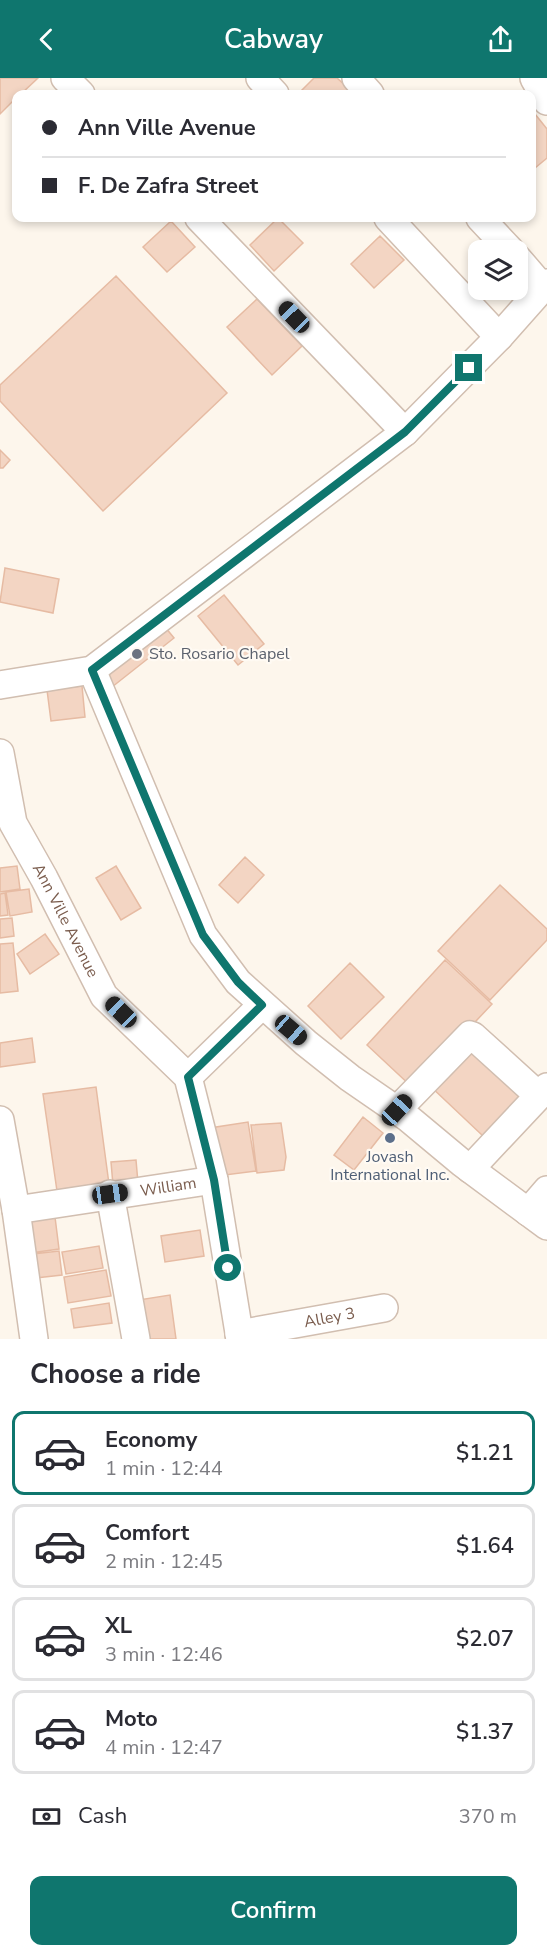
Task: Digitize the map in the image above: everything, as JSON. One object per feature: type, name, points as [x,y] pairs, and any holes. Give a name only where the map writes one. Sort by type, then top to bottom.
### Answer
[{"type":"street","points":[[65,78],[77,90]]},
{"type":"street","points":[[260,78],[271,90]]},
{"type":"street","points":[[356,78],[366,90]]},
{"type":"street","points":[[534,78],[547,101]]},
{"type":"street","points":[[203,222],[405,432]]},
{"type":"street","points":[[392,222],[499,337]]},
{"type":"street","points":[[484,222],[501,240]]},
{"type":"street","points":[[0,685],[92,670],[405,432],[499,337],[545,286],[528,269]]},
{"type":"street","points":[[92,670],[203,935],[238,982],[262,1005],[350,1078],[397,1110],[537,1219],[547,1190]]},
{"type":"street","name":"Ann Ville Avenue","points":[[0,753],[6,824],[44,878],[104,996],[188,1077]]},
{"type":"street","points":[[240,1337],[214,1180],[188,1077],[262,1005]]},
{"type":"street","points":[[397,1110],[470,1035],[543,1091],[470,1169]]},
{"type":"street","points":[[0,1120],[16,1210],[34,1339]]},
{"type":"street","name":"William","points":[[16,1210],[214,1180]]},
{"type":"street","points":[[110,1194],[136,1339]]},
{"type":"street","name":"Alley 3","points":[[240,1337],[384,1308]]},
{"type":"building","points":[[0,78],[38,78],[25,90],[12,90],[12,102],[0,114]]},
{"type":"building","points":[[314,78],[337,78],[349,89],[348,90],[302,90]]},
{"type":"building","points":[[536,115],[547,129],[547,158],[536,167]]},
{"type":"building","points":[[172,222],[195,247],[167,272],[143,247]]},
{"type":"building","points":[[274,222],[282,222],[303,243],[274,271],[250,245]]},
{"type":"building","points":[[380,236],[404,260],[374,288],[351,264]]},
{"type":"building","points":[[116,276],[227,393],[103,511],[0,401],[0,385]]},
{"type":"building","points":[[257,299],[302,346],[272,375],[227,327]]},
{"type":"building","points":[[0,450],[10,460],[3,468],[0,468]]},
{"type":"building","points":[[5,568],[59,579],[53,613],[0,602]]},
{"type":"building","points":[[224,595],[264,644],[238,665],[198,616]]},
{"type":"building","name":"Sto. Rosario Chapel","points":[[161,622],[174,638],[112,687],[99,670]]},
{"type":"building","points":[[82,686],[85,717],[51,721],[47,690]]},
{"type":"building","points":[[245,857],[264,875],[238,903],[219,885]]},
{"type":"building","points":[[17,866],[20,889],[0,892],[0,868]]},
{"type":"building","points":[[116,866],[141,908],[121,920],[96,878]]},
{"type":"building","points":[[500,885],[547,929],[547,940],[490,1000],[438,951]]},
{"type":"building","points":[[29,889],[32,912],[10,916],[6,892]]},
{"type":"building","points":[[5,893],[8,915],[0,916],[0,894]]},
{"type":"building","points":[[12,918],[14,936],[0,938],[0,919]]},
{"type":"building","points":[[45,934],[59,954],[30,974],[17,954]]},
{"type":"building","points":[[13,943],[18,991],[0,993],[0,944]]},
{"type":"building","points":[[445,960],[492,1004],[413,1088],[367,1045]]},
{"type":"building","points":[[350,963],[384,997],[341,1039],[308,1006]]},
{"type":"building","points":[[32,1038],[35,1062],[0,1067],[0,1043]]},
{"type":"building","points":[[465,1044],[521,1096],[483,1136],[428,1084]]},
{"type":"building","points":[[96,1087],[109,1184],[57,1191],[43,1094]]},
{"type":"building","points":[[363,1117],[383,1133],[354,1170],[334,1155]]},
{"type":"building","points":[[248,1122],[256,1171],[217,1176],[210,1128]]},
{"type":"building","points":[[281,1123],[286,1157],[284,1170],[257,1173],[251,1125]]},
{"type":"building","points":[[136,1160],[138,1183],[113,1185],[111,1162]]},
{"type":"building","points":[[55,1217],[59,1249],[23,1254],[18,1222]]},
{"type":"building","points":[[200,1230],[204,1256],[165,1262],[161,1236]]},
{"type":"building","points":[[99,1246],[103,1268],[66,1274],[62,1252]]},
{"type":"building","points":[[59,1251],[62,1275],[27,1279],[24,1255]]},
{"type":"building","points":[[106,1270],[111,1296],[68,1303],[64,1277]]},
{"type":"building","points":[[170,1295],[176,1339],[140,1339],[132,1301]]},
{"type":"building","points":[[109,1303],[112,1323],[74,1328],[71,1309]]},
{"type":"place","name":"Sto. Rosario Chapel","points":[[137,654]]},
{"type":"place","name":"Jovash International Inc.","points":[[390,1138]]},
{"type":"route","points":[[228,1268],[214,1180],[188,1077],[262,1005],[238,982],[203,935],[92,670],[405,432],[469,368]]}]
